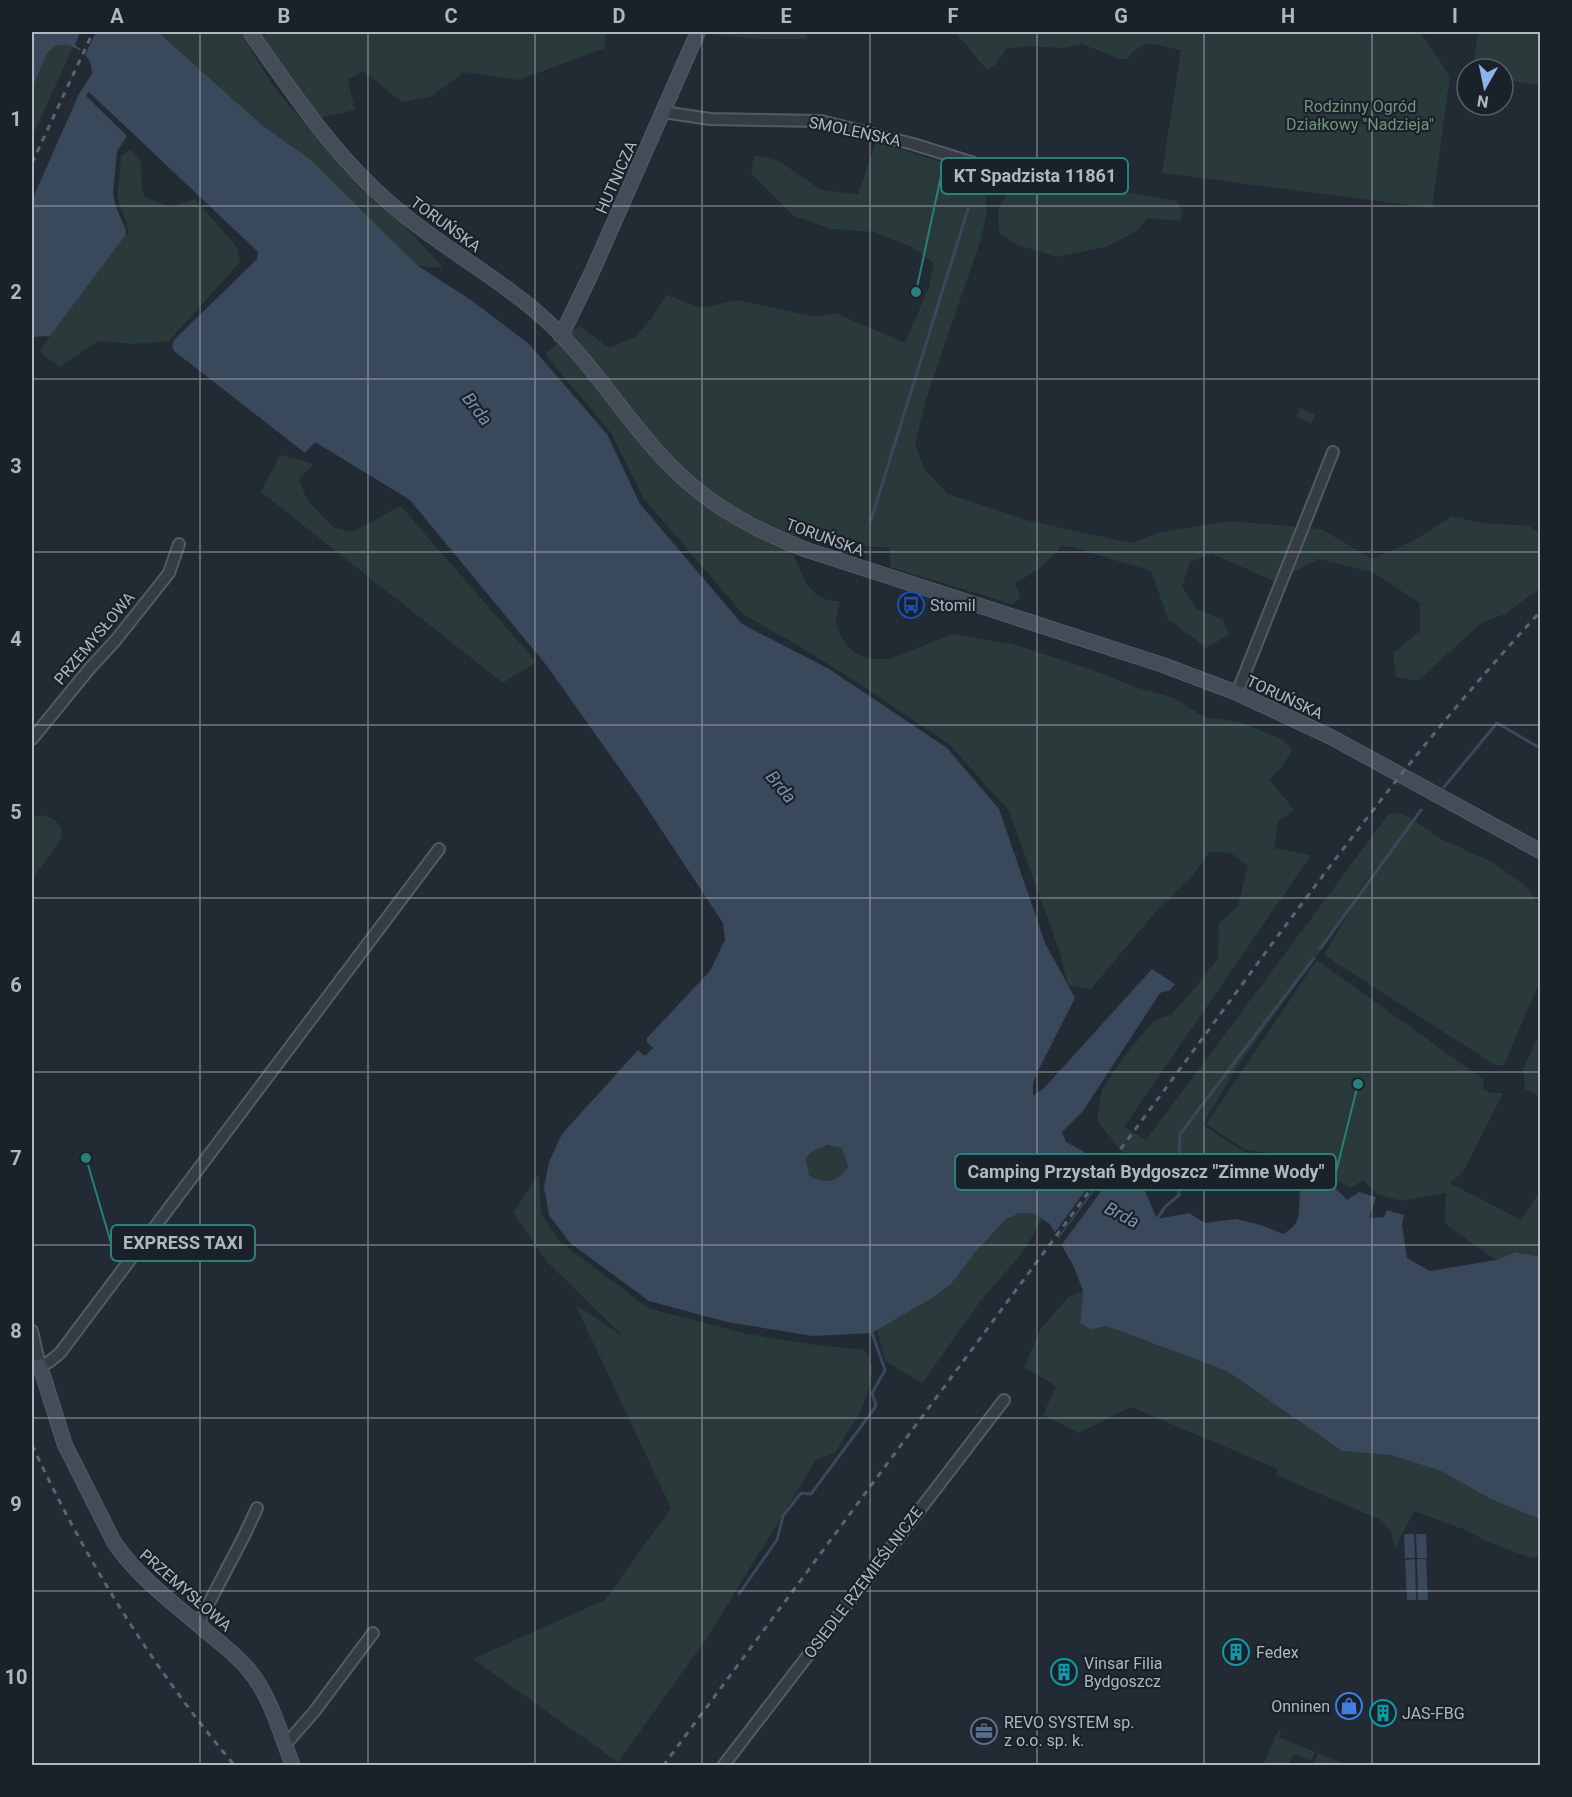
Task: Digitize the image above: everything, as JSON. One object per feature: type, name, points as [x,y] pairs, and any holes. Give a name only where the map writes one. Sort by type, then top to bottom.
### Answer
[{"type":"street","name":"TORUŃSKA","points":[[250,32],[308,114],[345,158],[386,200],[522,300],[561,336],[649,442],[678,473],[718,506],[745,523],[807,550],[1163,665],[1237,693],[1331,737],[1540,851]]},
{"type":"street","name":"HUTNICZA","points":[[561,336],[698,32]]},
{"type":"street","name":"SMOLEŃSKA","points":[[663,112],[710,119],[821,121],[883,136],[974,163]]},
{"type":"street","points":[[1237,693],[1333,452]]},
{"type":"street","name":"PRZEMYSŁOWA","points":[[32,739],[169,573],[179,544]]},
{"type":"street","points":[[36,1367],[49,1362],[60,1353],[439,849]]},
{"type":"street","name":"PRZEMYSŁOWA","points":[[32,1331],[36,1367],[65,1445],[114,1542],[123,1556],[145,1578],[239,1659],[258,1682],[293,1766]]},
{"type":"street","name":"OSIEDLE RZEMIEŚLNICZE","points":[[723,1766],[1004,1400]]},
{"type":"street","points":[[198,1623],[240,1546],[257,1508]]},
{"type":"street","points":[[285,1745],[314,1712],[374,1633]]},
{"type":"green space","points":[[158,32],[240,32],[281,96],[443,268],[418,266],[311,160],[262,125]]},
{"type":"green space","points":[[257,32],[606,32],[605,48],[519,80],[464,72],[432,96],[402,102],[363,71],[348,80],[355,110],[320,118]]},
{"type":"green space","points":[[708,32],[806,32],[806,39],[759,39],[707,34]]},
{"type":"green space","name":"Rodzinny Ogród Działkowy \"Nadzieja\"","points":[[952,32],[1420,32],[1450,76],[1432,208],[1162,173],[1181,50],[1152,44],[1145,45],[1139,47],[1128,59],[1120,59],[1082,44],[1066,48],[1027,46],[1006,49],[996,64],[988,70]]},
{"type":"green space","points":[[1478,32],[1540,32],[1540,85],[1515,82],[1515,57],[1475,57]]},
{"type":"green space","points":[[63,43],[73,47],[32,137],[30,100],[34,83],[47,55],[57,45]]},
{"type":"green space","points":[[876,142],[952,165],[946,181],[985,195],[987,211],[981,239],[927,396],[915,444],[924,469],[948,494],[1030,521],[1131,543],[1161,532],[1230,521],[1321,529],[1372,559],[1413,541],[1452,516],[1483,523],[1529,526],[1540,533],[1540,588],[1505,614],[1481,623],[1418,681],[1396,677],[1393,653],[1420,631],[1420,603],[1374,573],[1319,559],[1274,581],[1212,554],[1190,562],[1182,587],[1197,609],[1222,619],[1229,634],[1207,648],[1168,619],[1151,571],[1062,545],[1043,566],[1015,584],[1021,598],[1012,604],[890,567],[890,548],[834,543],[800,536],[793,554],[805,580],[815,593],[830,600],[840,601],[836,621],[840,635],[848,647],[860,656],[889,659],[953,634],[1016,645],[1087,668],[1135,687],[1174,698],[1204,717],[1240,722],[1283,740],[1292,750],[1270,780],[1294,810],[1278,821],[1274,848],[1311,855],[1124,1127],[1146,1140],[1388,815],[1398,813],[1409,817],[1441,839],[1494,863],[1528,888],[1540,906],[1540,981],[1504,1065],[1495,1065],[1324,955],[1380,859],[1316,957],[1234,1071],[1203,1125],[1245,1152],[1283,1157],[1308,1171],[1303,1176],[1277,1165],[1214,1187],[1188,1182],[1181,1169],[1143,1167],[1125,1156],[1097,1120],[1102,1089],[1129,1050],[1154,1021],[1172,1014],[1218,958],[1219,923],[1238,906],[1248,866],[1231,853],[1209,852],[1192,876],[1157,910],[1091,989],[1068,985],[1059,950],[1009,811],[950,745],[866,688],[743,614],[644,499],[611,433],[545,354],[579,326],[609,348],[635,337],[651,319],[667,295],[701,308],[738,300],[817,317],[835,313],[905,343],[929,287],[934,263],[912,247],[874,232],[832,229],[794,216],[751,173],[754,155],[779,161],[821,190],[858,194]]},
{"type":"green space","points":[[130,150],[141,161],[142,189],[145,197],[170,207],[195,199],[237,247],[240,262],[169,341],[133,344],[98,341],[59,367],[39,351],[128,232],[118,196],[121,156]]},
{"type":"green space","points":[[1040,177],[1177,201],[1183,213],[1180,221],[1147,218],[1137,231],[1106,247],[1057,257],[1017,245],[999,233],[998,209],[1014,182]]},
{"type":"green space","points":[[1300,408],[1315,415],[1311,424],[1296,417]]},
{"type":"green space","points":[[280,455],[314,464],[299,479],[307,500],[333,527],[352,532],[401,506],[536,662],[503,683],[261,492]]},
{"type":"green space","points":[[40,815],[54,820],[60,826],[62,836],[32,879],[32,818]]},
{"type":"green space","points":[[1317,960],[1484,1080],[1483,1089],[1492,1093],[1503,1093],[1463,1172],[1450,1183],[1521,1220],[1540,1191],[1540,1257],[1515,1252],[1496,1260],[1445,1224],[1446,1193],[1401,1201],[1376,1194],[1363,1180],[1351,1188],[1283,1155],[1246,1150],[1206,1124]]},
{"type":"green space","points":[[1540,1032],[1540,1097],[1525,1089],[1523,1069]]},
{"type":"green space","points":[[826,1146],[842,1148],[848,1164],[843,1175],[828,1181],[813,1178],[807,1169],[807,1159],[811,1151]]},
{"type":"green space","points":[[539,1174],[541,1213],[559,1241],[648,1308],[747,1334],[865,1350],[873,1368],[861,1410],[835,1453],[816,1460],[709,1635],[618,1762],[473,1659],[605,1600],[671,1508],[575,1304],[625,1338],[547,1262],[513,1213]]},
{"type":"green space","points":[[1020,1213],[1032,1213],[1042,1219],[1023,1252],[982,1299],[922,1383],[885,1361],[877,1330],[934,1297],[951,1284],[977,1250],[1007,1220]]},
{"type":"green space","points":[[1083,1291],[1080,1323],[1105,1326],[1227,1371],[1342,1451],[1391,1455],[1441,1471],[1489,1499],[1540,1519],[1540,1556],[1531,1558],[1414,1511],[1395,1548],[1391,1531],[1381,1520],[1276,1475],[1278,1469],[1131,1407],[1079,1433],[1043,1415],[1056,1386],[1024,1367],[1041,1329],[1068,1297]]},
{"type":"green space","points":[[1281,1729],[1279,1737],[1315,1752],[1311,1761],[1294,1754],[1288,1765],[1263,1765]]},
{"type":"green space","points":[[1318,1753],[1347,1765],[1313,1765]]},
{"type":"water","name":"Brda","points":[[32,32],[158,32],[262,125],[311,160],[418,266],[471,300],[529,344],[607,434],[640,504],[742,624],[829,669],[947,748],[999,809],[1045,943],[1075,998],[1038,1071],[1033,1083],[1033,1096],[1045,1087],[1152,969],[1175,984],[1170,990],[1160,993],[1083,1111],[1062,1132],[1066,1142],[1121,1172],[1132,1173],[1139,1177],[1157,1219],[1189,1213],[1205,1223],[1236,1219],[1261,1225],[1283,1234],[1295,1224],[1299,1214],[1301,1187],[1327,1184],[1347,1200],[1359,1192],[1376,1197],[1369,1218],[1384,1217],[1387,1210],[1404,1215],[1402,1225],[1407,1258],[1430,1271],[1496,1260],[1515,1252],[1540,1257],[1540,1519],[1490,1499],[1441,1471],[1391,1455],[1342,1451],[1227,1371],[1106,1326],[1091,1329],[1080,1323],[1083,1291],[1074,1267],[1050,1224],[1032,1213],[1020,1213],[1007,1219],[977,1250],[951,1284],[934,1297],[872,1333],[812,1336],[727,1322],[649,1301],[570,1243],[549,1215],[544,1187],[549,1162],[562,1134],[638,1050],[645,1056],[653,1048],[647,1042],[647,1038],[710,971],[725,940],[723,923],[637,793],[547,666],[410,500],[315,442],[305,453],[174,351],[172,346],[174,340],[257,259],[258,252],[89,92],[87,97],[127,136],[117,151],[113,193],[116,207],[126,230],[125,236],[50,336],[32,337],[32,200],[79,94],[92,74],[89,60],[79,50],[68,45],[53,48],[43,62],[32,90]],"holes":[[[827,1145],[842,1148],[848,1166],[841,1175],[826,1181],[809,1175],[806,1158],[814,1150]]]},
{"type":"water","points":[[1404,1534],[1414,1534],[1415,1558],[1405,1558]]},
{"type":"water","points":[[1416,1534],[1426,1534],[1427,1558],[1417,1558]]},
{"type":"water","points":[[1415,1559],[1416,1600],[1407,1600],[1405,1560]]},
{"type":"water","points":[[1417,1559],[1426,1559],[1428,1600],[1418,1600]]},
{"type":"pier","points":[[80,32],[96,32],[85,55],[79,52],[81,49],[75,45]]},
{"type":"pier","points":[[1107,1161],[1112,1164],[1056,1240],[1053,1235]]},
{"type":"pier","points":[[1114,1164],[1119,1167],[1060,1247],[1056,1242]]},
{"type":"waterway","points":[[871,520],[968,209]]},
{"type":"waterway","points":[[1444,787],[1497,723],[1540,748]]},
{"type":"waterway","points":[[1320,949],[1421,810]]},
{"type":"waterway","points":[[1157,1219],[1165,1207],[1179,1195],[1180,1134],[1314,958]]},
{"type":"waterway","points":[[739,1594],[777,1540],[783,1516],[801,1493],[811,1494],[874,1409],[876,1405],[872,1393],[885,1370],[872,1333]]},
{"type":"railway","points":[[32,163],[93,32]]},
{"type":"railway","points":[[663,1766],[1340,853],[1437,730],[1540,612]]},
{"type":"railway","points":[[32,1445],[75,1530],[123,1612],[176,1691],[235,1766]]},
{"type":"place","name":"KT Spadzista 11861","points":[[916,292]]},
{"type":"place","name":"Stomil","points":[[911,605]]},
{"type":"place","name":"Camping Przystań Bydgoszcz \"Zimne Wody\"","points":[[1358,1084]]},
{"type":"place","name":"EXPRESS TAXI","points":[[86,1158]]},
{"type":"place","name":"Fedex","points":[[1236,1652]]},
{"type":"place","name":"Vinsar Filia Bydgoszcz","points":[[1064,1672]]},
{"type":"place","name":"Onninen","points":[[1349,1706]]},
{"type":"place","name":"JAS-FBG","points":[[1383,1713]]},
{"type":"place","name":"REVO SYSTEM sp. z o.o. sp. k.","points":[[984,1731]]}]
